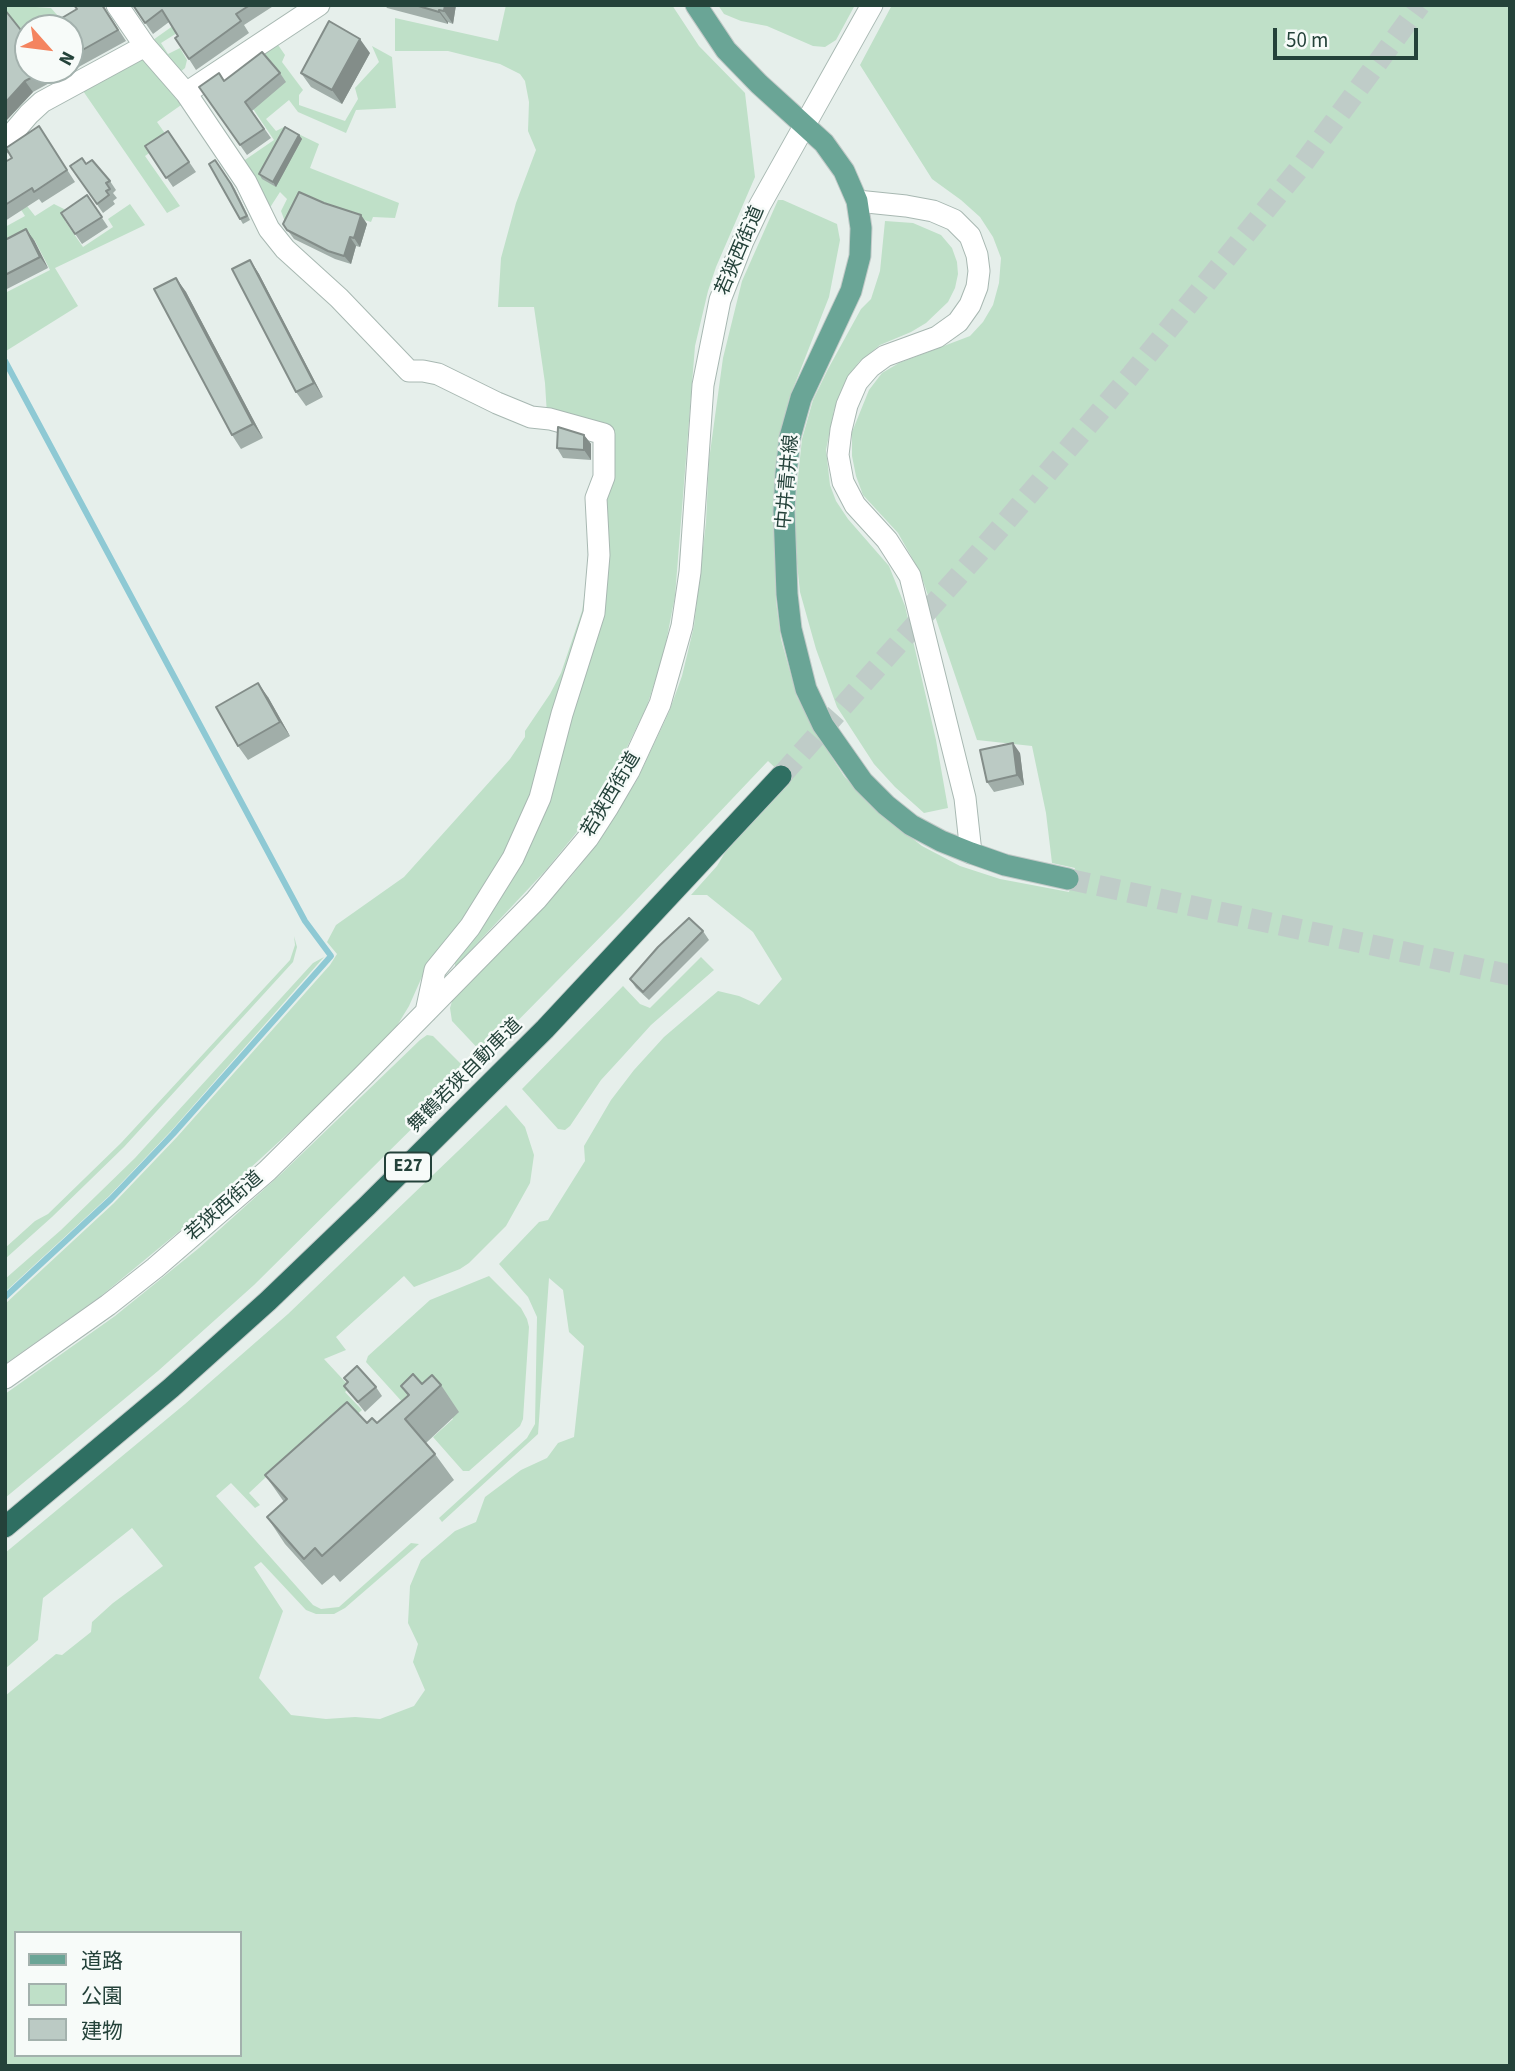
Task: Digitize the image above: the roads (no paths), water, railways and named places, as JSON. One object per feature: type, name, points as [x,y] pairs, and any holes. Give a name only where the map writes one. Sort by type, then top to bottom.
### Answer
[{"type":"highway","name":"舞鶴若狭自動車道","points":[[5,1527],[171,1388],[368,1206],[545,1030],[781,776]]},
{"type":"main road","name":"中井青井線","points":[[696,5],[726,50],[824,143],[844,171],[857,201],[861,228],[860,256],[852,291],[801,398],[790,437],[784,511],[787,594],[791,629],[806,689],[823,725],[863,782],[911,825],[971,853],[1069,879]]},
{"type":"street","points":[[117,5],[145,46],[186,93],[246,182],[269,229],[285,249],[339,298],[409,371],[438,374],[531,417],[550,419],[604,434],[604,477],[596,498],[595,514],[599,555],[594,613],[562,714],[540,798],[513,858],[470,927],[436,970],[426,1012]]},
{"type":"street","points":[[186,93],[319,5]]},
{"type":"street","name":"若狭西街道","points":[[5,1378],[108,1305],[207,1224],[309,1131],[536,900],[588,838],[629,771],[660,704],[672,666],[687,599],[704,385],[720,300],[743,241],[804,125],[872,5]]},
{"type":"street","points":[[5,142],[42,102],[145,46]]},
{"type":"street","points":[[857,201],[933,211],[954,220],[970,236],[977,255],[977,287],[970,305],[958,322],[937,337],[885,356],[870,367],[858,383],[844,418],[838,455],[843,482],[855,505],[887,540],[910,576],[965,798],[971,853]]},
{"type":"waterway","points":[[5,361],[305,921],[331,956],[173,1134],[111,1199],[5,1297]]},
{"type":"tunnel","points":[[781,776],[979,553],[1132,374],[1303,164],[1420,5]]},
{"type":"tunnel","points":[[1068,879],[1510,975]]}]
